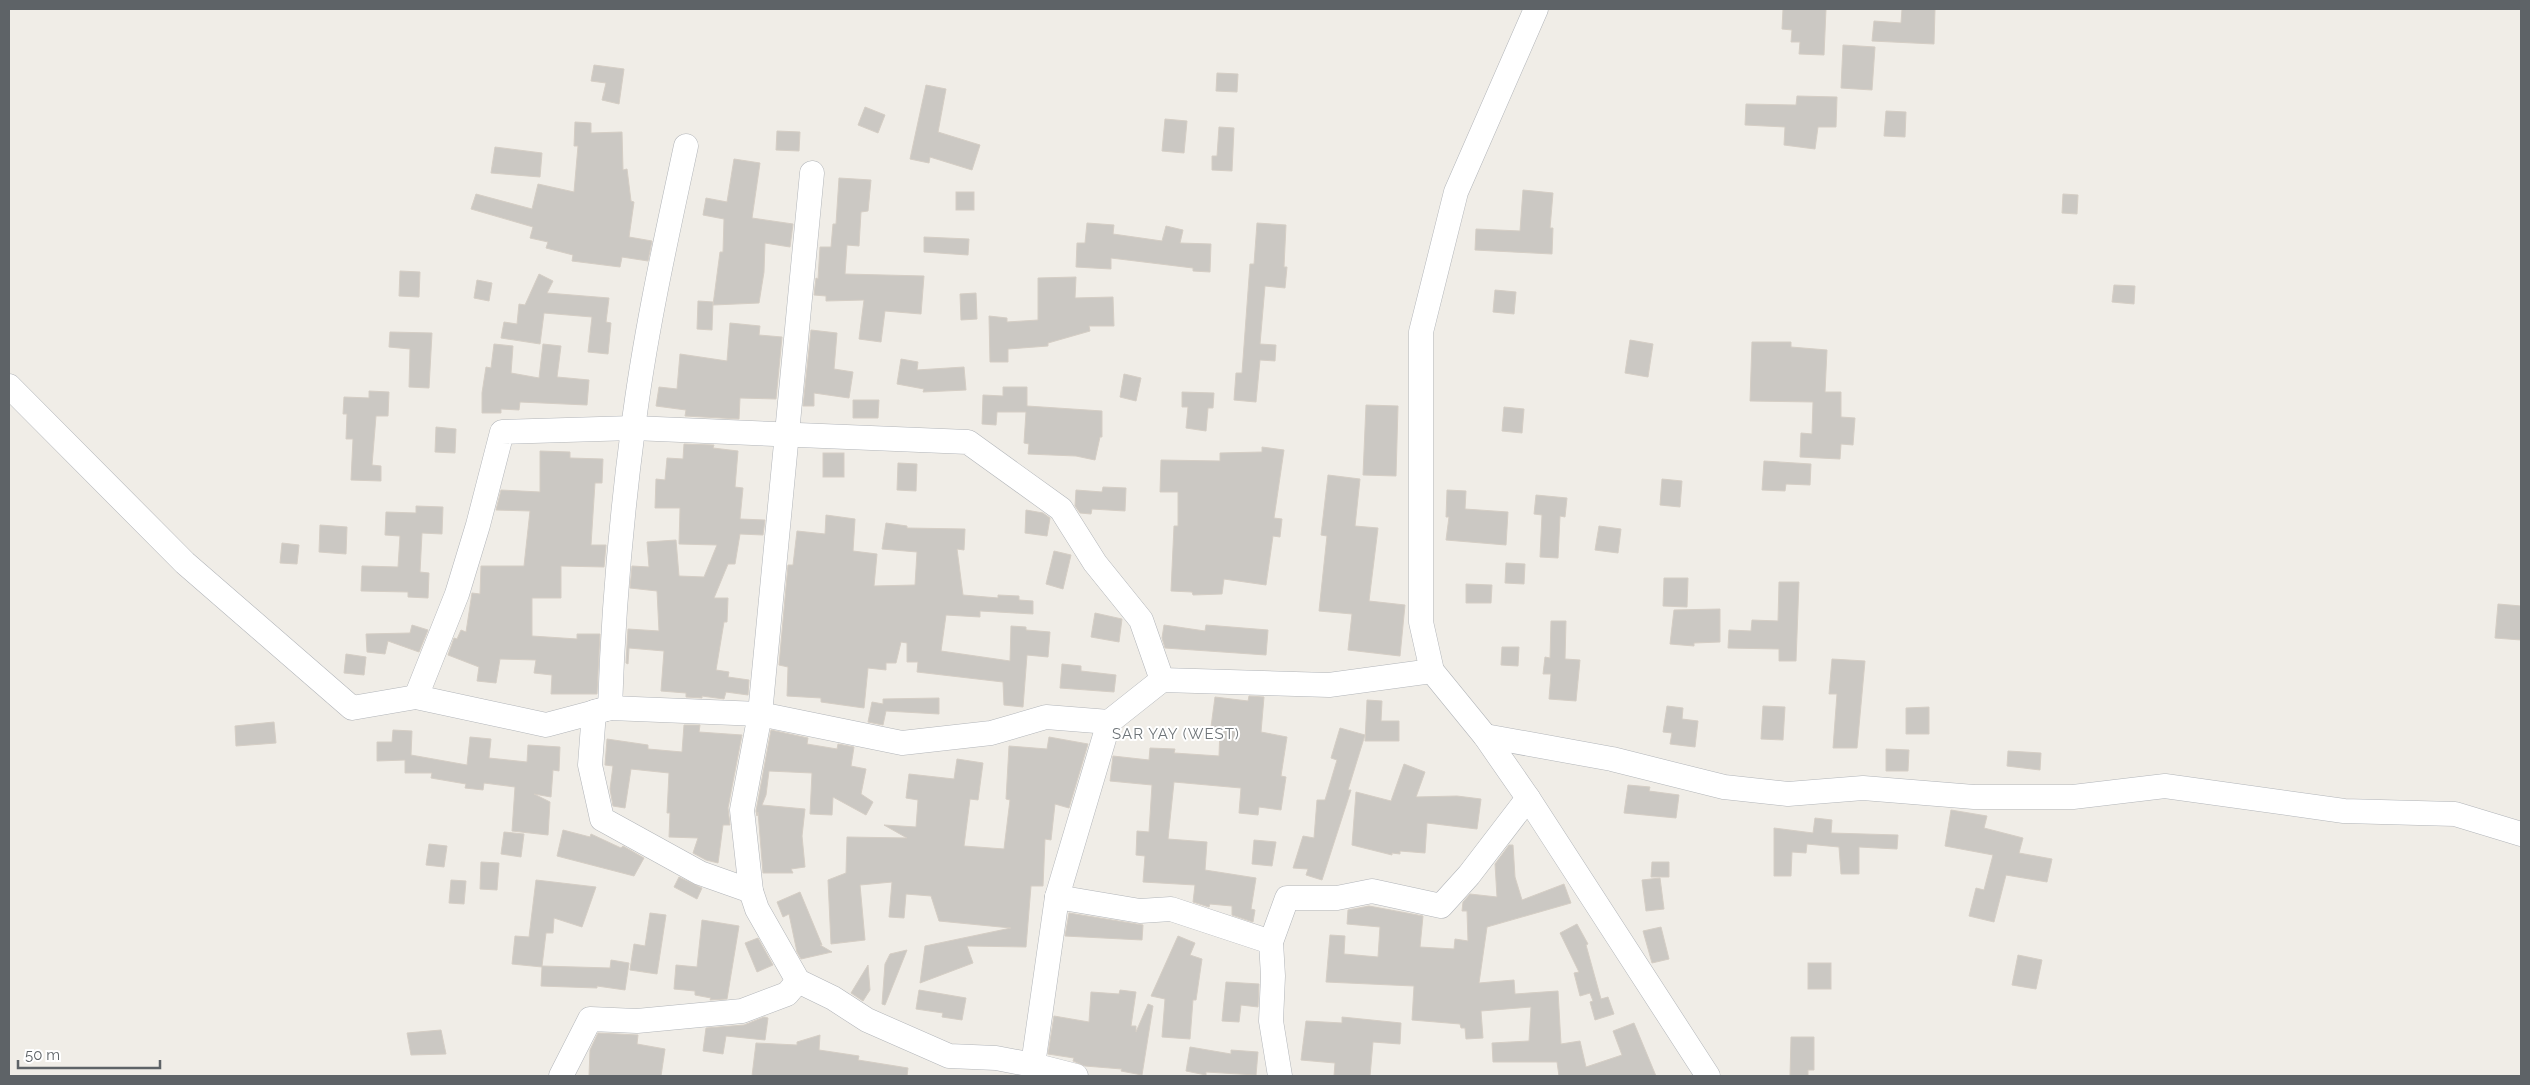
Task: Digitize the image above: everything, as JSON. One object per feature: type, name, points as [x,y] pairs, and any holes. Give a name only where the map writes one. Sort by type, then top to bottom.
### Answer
[{"type":"street","points":[[1536,9],[1456,192],[1421,332],[1422,622],[1432,671],[1485,736],[1528,798],[1708,1076]]},
{"type":"street","points":[[610,708],[613,626],[633,428],[659,274],[686,146]]},
{"type":"street","points":[[812,174],[760,714],[742,810],[751,891],[757,909],[798,981],[834,998],[867,1020],[949,1056],[996,1058],[1076,1076]]},
{"type":"street","points":[[9,386],[185,563],[352,708],[416,697],[546,725],[610,708]]},
{"type":"street","points":[[416,697],[457,594],[478,525],[502,432],[633,428],[968,442],[1061,509],[1095,563],[1141,620],[1162,680]]},
{"type":"street","points":[[1033,1065],[1057,897],[1109,722],[1162,680],[1328,685],[1432,671]]},
{"type":"street","points":[[751,891],[700,873],[602,819],[590,765],[594,712],[610,708],[760,714],[902,743],[991,733],[1046,716],[1109,722]]},
{"type":"street","points":[[1485,736],[1612,759],[1724,787],[1788,794],[1863,788],[1974,797],[2074,797],[2165,786],[2344,811],[2454,814],[2521,834]]},
{"type":"street","points":[[1280,1076],[1271,1021],[1273,976],[1271,942],[1287,898],[1338,898],[1372,891],[1441,906],[1469,876],[1528,798]]},
{"type":"street","points":[[1057,897],[1140,911],[1171,909],[1271,942]]},
{"type":"street","points":[[561,1076],[590,1019],[638,1021],[742,1011],[787,994],[798,981]]},
{"type":"building","points":[[1783,9],[1826,9],[1824,55],[1799,54],[1800,42],[1791,42],[1792,30],[1782,29]]},
{"type":"building","points":[[1902,9],[1935,9],[1934,44],[1872,41],[1874,21],[1901,23]]},
{"type":"building","points":[[1843,45],[1875,47],[1872,90],[1841,88]]},
{"type":"building","points":[[594,65],[624,69],[619,104],[602,100],[606,83],[591,81]]},
{"type":"building","points":[[1217,73],[1238,74],[1237,92],[1216,91]]},
{"type":"building","points":[[926,85],[946,89],[938,132],[980,145],[972,170],[930,157],[929,163],[910,159]]},
{"type":"building","points":[[1797,96],[1837,97],[1836,127],[1818,127],[1815,149],[1784,145],[1785,127],[1745,125],[1746,104],[1796,105]]},
{"type":"building","points":[[865,107],[885,115],[878,133],[858,125]]},
{"type":"building","points":[[1886,111],[1906,112],[1905,137],[1884,136]]},
{"type":"building","points":[[1165,119],[1187,121],[1184,153],[1162,151]]},
{"type":"building","points":[[575,122],[591,123],[591,133],[622,132],[623,170],[627,169],[631,201],[634,202],[629,237],[652,241],[648,261],[622,257],[620,267],[572,261],[573,255],[546,248],[548,242],[530,238],[533,227],[471,209],[476,194],[532,209],[538,184],[574,192],[578,146],[574,146]]},
{"type":"building","points":[[1219,127],[1234,128],[1232,171],[1212,170],[1212,156],[1217,156]]},
{"type":"building","points":[[777,131],[800,132],[799,151],[776,150]]},
{"type":"building","points":[[495,147],[542,153],[540,177],[491,173]]},
{"type":"building","points":[[734,159],[760,163],[752,218],[793,224],[790,247],[765,243],[764,272],[759,303],[713,305],[720,252],[723,252],[724,219],[703,215],[706,198],[727,202]]},
{"type":"building","points":[[839,178],[871,180],[868,211],[861,212],[859,246],[847,245],[845,274],[924,276],[921,314],[885,311],[881,342],[859,339],[864,300],[826,301],[826,296],[814,295],[816,278],[818,279],[820,247],[831,247],[833,224],[836,224]]},
{"type":"building","points":[[1523,190],[1553,193],[1550,228],[1553,228],[1552,254],[1475,250],[1476,229],[1520,231]]},
{"type":"building","points":[[956,192],[974,192],[974,210],[956,210]]},
{"type":"building","points":[[2063,194],[2078,195],[2077,214],[2062,213]]},
{"type":"building","points":[[1087,223],[1114,225],[1113,234],[1162,241],[1166,226],[1183,230],[1180,243],[1211,244],[1210,272],[1193,271],[1193,268],[1111,258],[1111,269],[1076,267],[1077,243],[1085,243]]},
{"type":"building","points":[[1257,223],[1286,225],[1284,267],[1287,267],[1285,288],[1265,286],[1260,344],[1276,345],[1275,361],[1260,360],[1256,402],[1234,400],[1236,373],[1242,373],[1250,264],[1254,264]]},
{"type":"building","points":[[924,237],[969,239],[968,255],[924,252]]},
{"type":"building","points":[[400,271],[420,272],[419,297],[399,296]]},
{"type":"building","points":[[539,274],[553,281],[547,293],[609,298],[606,322],[611,323],[608,354],[588,352],[592,317],[544,313],[540,344],[501,338],[504,322],[517,324],[519,304],[525,305]]},
{"type":"building","points":[[1076,277],[1075,298],[1113,297],[1114,326],[1089,326],[1090,331],[1048,343],[1048,346],[1008,349],[1008,362],[990,362],[989,316],[1007,318],[1007,322],[1038,320],[1038,278]]},
{"type":"building","points":[[477,280],[492,283],[489,301],[474,298]]},
{"type":"building","points":[[2114,285],[2135,286],[2134,304],[2112,302]]},
{"type":"building","points":[[1495,290],[1516,292],[1514,314],[1493,312]]},
{"type":"building","points":[[976,293],[977,319],[961,320],[960,294]]},
{"type":"building","points":[[698,301],[713,302],[712,330],[697,329]]},
{"type":"building","points":[[730,323],[760,326],[759,335],[782,337],[776,399],[740,398],[739,419],[685,416],[686,410],[656,406],[659,387],[677,389],[680,354],[727,361]]},
{"type":"building","points":[[811,330],[837,333],[834,369],[853,372],[849,398],[814,393],[814,406],[803,406]]},
{"type":"building","points":[[390,332],[432,333],[429,388],[409,387],[410,349],[389,347]]},
{"type":"building","points":[[1630,340],[1653,344],[1648,377],[1625,373]]},
{"type":"building","points":[[1752,342],[1791,342],[1791,347],[1827,350],[1825,392],[1841,392],[1841,417],[1855,418],[1853,445],[1841,444],[1840,459],[1800,457],[1801,433],[1812,434],[1813,402],[1750,401]]},
{"type":"building","points":[[494,344],[513,346],[511,373],[539,378],[543,344],[561,346],[557,377],[589,380],[587,405],[520,402],[519,410],[501,409],[501,413],[482,413],[482,393],[486,367],[491,368]]},
{"type":"building","points":[[901,359],[918,362],[917,370],[964,367],[966,390],[923,392],[924,389],[897,384]]},
{"type":"building","points":[[1124,374],[1141,378],[1136,401],[1120,397]]},
{"type":"building","points":[[1003,387],[1027,387],[1027,406],[1102,411],[1102,437],[1100,437],[1095,460],[1076,456],[1028,454],[1029,444],[1024,443],[1026,412],[997,412],[996,425],[982,424],[983,395],[1003,396]]},
{"type":"building","points":[[369,391],[389,392],[388,416],[376,416],[372,465],[381,466],[381,481],[351,480],[353,439],[346,439],[347,414],[343,414],[344,397],[369,398]]},
{"type":"building","points":[[1182,392],[1214,393],[1213,408],[1208,408],[1206,431],[1186,428],[1188,407],[1182,407]]},
{"type":"building","points":[[853,400],[879,400],[878,418],[853,418]]},
{"type":"building","points":[[1366,405],[1398,406],[1396,476],[1363,475]]},
{"type":"building","points":[[1504,407],[1524,409],[1522,433],[1502,431]]},
{"type":"building","points":[[436,427],[456,429],[455,453],[435,452]]},
{"type":"building","points":[[684,444],[714,445],[713,448],[738,451],[735,487],[743,488],[740,519],[765,520],[763,535],[740,534],[735,564],[728,564],[714,598],[728,598],[727,622],[724,622],[716,670],[729,672],[728,677],[749,680],[748,695],[726,692],[724,699],[702,696],[702,698],[686,697],[686,693],[661,691],[664,651],[629,648],[628,664],[626,663],[628,629],[659,631],[657,591],[630,588],[632,566],[649,567],[647,542],[676,540],[679,576],[704,577],[717,545],[679,544],[680,508],[655,508],[656,479],[665,480],[667,458],[683,459]]},
{"type":"building","points":[[1262,447],[1284,450],[1274,518],[1282,519],[1280,537],[1273,536],[1266,585],[1224,579],[1222,594],[1193,595],[1192,592],[1171,591],[1174,526],[1178,526],[1178,492],[1160,492],[1161,460],[1220,461],[1220,453],[1262,452]]},
{"type":"building","points":[[540,451],[570,452],[570,458],[603,459],[602,483],[595,483],[591,545],[606,545],[604,567],[561,566],[561,598],[532,598],[532,636],[577,639],[577,634],[600,634],[597,694],[551,694],[552,675],[534,673],[536,660],[500,659],[496,683],[477,681],[479,667],[448,655],[454,638],[457,639],[461,630],[466,632],[472,593],[480,594],[481,566],[524,566],[530,511],[496,510],[501,490],[540,492]]},
{"type":"building","points":[[823,453],[844,453],[844,477],[823,477]]},
{"type":"building","points":[[1764,461],[1811,464],[1810,485],[1786,484],[1785,491],[1762,490]]},
{"type":"building","points":[[898,463],[917,464],[916,491],[897,490]]},
{"type":"building","points":[[1328,475],[1360,479],[1355,526],[1378,528],[1369,601],[1405,605],[1400,656],[1348,650],[1352,614],[1319,611],[1327,536],[1321,535]]},
{"type":"building","points":[[1662,479],[1682,481],[1680,507],[1660,505]]},
{"type":"building","points":[[1103,487],[1126,488],[1125,511],[1092,509],[1091,514],[1080,513],[1075,506],[1076,490],[1102,492]]},
{"type":"building","points":[[1447,490],[1466,491],[1465,509],[1508,512],[1506,545],[1446,540],[1449,517],[1446,517]]},
{"type":"building","points":[[1536,495],[1567,498],[1565,517],[1560,516],[1558,558],[1540,557],[1542,515],[1534,514]]},
{"type":"building","points":[[416,506],[443,507],[442,534],[422,533],[420,572],[429,573],[428,598],[408,597],[408,592],[361,591],[362,566],[398,567],[400,536],[385,535],[386,512],[416,513]]},
{"type":"building","points":[[1026,510],[1043,513],[1050,518],[1047,536],[1025,533]]},
{"type":"building","points":[[826,515],[855,519],[853,551],[877,554],[874,586],[915,585],[917,552],[882,549],[886,523],[907,526],[907,528],[965,529],[964,550],[957,549],[963,595],[998,598],[998,595],[1019,596],[1019,600],[1033,601],[1033,614],[980,611],[980,617],[946,615],[941,651],[1010,661],[1011,626],[1026,627],[1026,630],[1050,632],[1048,657],[1027,655],[1023,707],[1004,705],[1003,682],[917,672],[918,662],[907,662],[907,643],[901,642],[896,663],[886,663],[886,670],[868,668],[864,708],[821,702],[821,698],[787,696],[788,667],[779,665],[788,565],[793,565],[797,531],[825,534]]},
{"type":"building","points":[[320,525],[347,527],[346,554],[319,552]]},
{"type":"building","points":[[1599,526],[1621,529],[1618,553],[1595,550]]},
{"type":"building","points":[[282,543],[299,545],[297,564],[280,563]]},
{"type":"building","points":[[1054,551],[1071,555],[1063,589],[1046,584]]},
{"type":"building","points":[[1506,563],[1525,564],[1524,584],[1505,583]]},
{"type":"building","points":[[1664,578],[1688,578],[1687,607],[1663,606]]},
{"type":"building","points":[[1779,582],[1799,582],[1796,661],[1779,661],[1779,649],[1728,648],[1729,630],[1751,631],[1752,620],[1778,621]]},
{"type":"building","points":[[1466,584],[1492,585],[1491,603],[1466,603]]},
{"type":"building","points":[[2498,604],[2521,606],[2521,640],[2495,638]]},
{"type":"building","points":[[1720,609],[1720,642],[1694,643],[1694,646],[1670,644],[1674,610]]},
{"type":"building","points":[[1095,613],[1122,619],[1119,642],[1091,637]]},
{"type":"building","points":[[1551,621],[1566,621],[1565,659],[1580,660],[1576,701],[1549,699],[1551,674],[1543,674],[1545,657],[1550,658]]},
{"type":"building","points":[[412,625],[428,630],[419,652],[388,641],[385,654],[367,652],[366,634],[410,633]]},
{"type":"building","points":[[1164,625],[1205,631],[1206,625],[1268,630],[1266,655],[1165,648],[1162,638]]},
{"type":"building","points":[[1502,647],[1519,647],[1518,666],[1501,665]]},
{"type":"building","points":[[346,654],[366,657],[364,675],[344,673]]},
{"type":"building","points":[[1832,659],[1865,661],[1857,748],[1833,748],[1837,694],[1829,694]]},
{"type":"building","points":[[1062,664],[1081,666],[1081,671],[1116,675],[1114,692],[1060,688]]},
{"type":"building","points":[[1249,696],[1264,697],[1261,732],[1287,737],[1281,776],[1286,777],[1281,810],[1259,807],[1258,815],[1239,813],[1241,788],[1174,782],[1168,839],[1207,842],[1205,870],[1256,878],[1251,909],[1255,910],[1253,922],[1232,915],[1232,906],[1210,904],[1209,907],[1193,902],[1195,885],[1143,882],[1145,856],[1136,855],[1137,831],[1149,832],[1152,785],[1110,781],[1113,756],[1149,760],[1150,748],[1175,749],[1174,753],[1219,756],[1220,728],[1211,727],[1215,697],[1248,701]]},
{"type":"building","points":[[939,698],[939,714],[886,711],[883,725],[868,722],[872,702],[883,704],[883,699]]},
{"type":"building","points":[[1367,700],[1382,701],[1381,721],[1399,721],[1399,741],[1365,741]]},
{"type":"building","points":[[1667,706],[1683,708],[1682,719],[1698,721],[1695,747],[1670,744],[1672,733],[1663,732]]},
{"type":"building","points":[[1763,706],[1785,707],[1783,740],[1761,739]]},
{"type":"building","points":[[1929,707],[1929,734],[1906,734],[1906,708]]},
{"type":"building","points":[[274,722],[276,743],[236,746],[235,726]]},
{"type":"building","points":[[684,725],[700,725],[699,732],[742,735],[728,808],[730,825],[723,825],[718,863],[706,860],[693,853],[698,838],[669,837],[670,813],[667,813],[669,773],[631,769],[625,808],[613,806],[610,789],[613,766],[605,765],[607,739],[648,745],[648,749],[682,752]]},
{"type":"building","points":[[1340,728],[1365,735],[1348,790],[1351,790],[1322,880],[1306,875],[1308,869],[1293,868],[1303,836],[1314,838],[1317,800],[1325,800],[1337,760],[1331,758]]},
{"type":"building","points":[[393,730],[412,731],[411,755],[467,765],[470,737],[491,739],[489,758],[527,762],[528,745],[560,747],[559,771],[553,770],[551,797],[534,794],[550,802],[548,835],[512,831],[515,787],[484,783],[483,790],[465,788],[466,784],[431,778],[432,773],[405,773],[405,760],[377,761],[377,742],[392,742]]},
{"type":"building","points":[[771,730],[808,738],[807,744],[837,749],[838,744],[854,747],[851,766],[866,769],[861,794],[873,802],[866,815],[833,797],[832,815],[810,814],[812,773],[769,771],[766,795],[762,805],[805,809],[802,836],[805,867],[791,869],[793,873],[763,873],[758,812],[757,816],[756,811]]},
{"type":"building","points":[[1049,737],[1088,744],[1069,808],[1055,804],[1051,840],[1045,839],[1043,886],[1031,886],[1026,947],[967,946],[973,963],[920,983],[925,946],[1011,928],[939,921],[931,896],[906,894],[904,918],[889,917],[892,882],[860,885],[865,940],[831,944],[828,880],[846,873],[847,837],[907,838],[884,825],[916,827],[918,800],[906,798],[909,774],[954,779],[957,759],[983,763],[978,800],[970,799],[964,846],[1004,849],[1010,800],[1006,799],[1009,746],[1047,749]]},
{"type":"building","points":[[1886,749],[1909,750],[1908,771],[1886,771]]},
{"type":"building","points":[[2008,751],[2041,753],[2040,770],[2007,766]]},
{"type":"building","points":[[1404,764],[1425,772],[1416,797],[1457,796],[1481,799],[1477,829],[1427,823],[1425,853],[1400,851],[1400,854],[1392,853],[1392,855],[1352,845],[1356,792],[1391,801]]},
{"type":"building","points":[[1628,785],[1650,787],[1649,791],[1679,795],[1676,818],[1624,813]]},
{"type":"building","points":[[1951,810],[1987,816],[1984,828],[2023,838],[2019,853],[2052,859],[2047,882],[2006,875],[1994,922],[1969,916],[1976,888],[1984,890],[1993,855],[1945,846]]},
{"type":"building","points":[[1815,818],[1832,820],[1831,833],[1898,835],[1897,849],[1859,847],[1859,874],[1841,874],[1839,847],[1807,844],[1806,853],[1792,852],[1791,876],[1774,876],[1774,828],[1813,833]]},
{"type":"building","points":[[563,830],[590,837],[591,834],[621,848],[623,846],[644,858],[634,876],[557,856]]},
{"type":"building","points":[[504,832],[524,834],[521,857],[501,854]]},
{"type":"building","points":[[1254,840],[1276,842],[1272,866],[1252,864]]},
{"type":"building","points":[[429,844],[447,846],[444,867],[426,865]]},
{"type":"building","points":[[1509,845],[1513,845],[1515,877],[1522,900],[1564,884],[1571,903],[1487,927],[1479,983],[1514,980],[1515,994],[1558,991],[1561,1044],[1580,1041],[1586,1067],[1622,1055],[1613,1031],[1634,1023],[1656,1076],[1559,1076],[1557,1062],[1493,1062],[1492,1043],[1529,1041],[1531,1007],[1481,1011],[1483,1038],[1466,1039],[1465,1028],[1461,1028],[1460,1024],[1412,1020],[1414,986],[1326,982],[1330,935],[1345,936],[1344,954],[1378,957],[1380,927],[1347,924],[1348,910],[1369,906],[1423,916],[1420,947],[1454,949],[1455,939],[1468,941],[1467,911],[1462,911],[1463,902],[1470,894],[1497,897],[1495,864]]},
{"type":"building","points":[[481,862],[499,863],[497,890],[480,889]]},
{"type":"building","points":[[1652,862],[1669,862],[1669,877],[1651,877]]},
{"type":"building","points":[[679,877],[702,888],[697,899],[674,887]]},
{"type":"building","points":[[1660,878],[1664,909],[1646,911],[1642,880]]},
{"type":"building","points":[[451,880],[466,881],[464,904],[449,903]]},
{"type":"building","points":[[536,880],[596,887],[582,927],[554,918],[553,933],[546,933],[542,966],[610,968],[611,960],[629,963],[625,990],[597,986],[597,988],[541,986],[542,967],[512,964],[515,936],[529,937]]},
{"type":"building","points":[[800,892],[822,945],[820,945],[832,952],[801,959],[797,952],[789,914],[783,917],[777,902]]},
{"type":"building","points":[[650,913],[666,915],[657,974],[630,970],[634,944],[645,946]]},
{"type":"building","points":[[1069,913],[1143,925],[1142,940],[1065,936]]},
{"type":"building","points":[[702,920],[739,926],[727,999],[710,1000],[711,998],[695,995],[695,991],[674,989],[676,965],[697,967]]},
{"type":"building","points":[[1577,924],[1588,944],[1586,945],[1601,999],[1608,997],[1614,1014],[1595,1020],[1590,1002],[1593,1001],[1590,993],[1580,996],[1574,973],[1579,972],[1560,933]]},
{"type":"building","points":[[1661,927],[1669,959],[1652,963],[1643,931]]},
{"type":"building","points":[[1178,936],[1195,943],[1190,955],[1202,959],[1196,1000],[1193,1000],[1190,1039],[1162,1037],[1165,999],[1151,996]]},
{"type":"building","points":[[758,938],[773,965],[757,972],[745,943]]},
{"type":"building","points":[[907,950],[885,1005],[882,1004],[885,964],[890,954]]},
{"type":"building","points":[[2018,955],[2042,960],[2036,989],[2012,985]]},
{"type":"building","points":[[1808,963],[1831,963],[1831,989],[1808,989]]},
{"type":"building","points":[[868,965],[870,990],[863,1001],[851,993]]},
{"type":"building","points":[[1226,982],[1259,984],[1258,1007],[1241,1005],[1239,1022],[1222,1021]]},
{"type":"building","points":[[919,990],[966,998],[962,1020],[942,1017],[943,1013],[916,1009]]},
{"type":"building","points":[[1120,990],[1136,992],[1131,1026],[1136,1026],[1136,1032],[1148,1004],[1153,1006],[1142,1075],[1121,1071],[1122,1069],[1085,1066],[1073,1061],[1074,1058],[1048,1054],[1054,1016],[1089,1022],[1091,992],[1119,994]]},
{"type":"building","points":[[764,1017],[768,1018],[765,1040],[726,1036],[723,1054],[703,1051],[706,1028],[744,1025]]},
{"type":"building","points":[[1342,1017],[1401,1023],[1400,1044],[1373,1042],[1370,1076],[1334,1076],[1335,1063],[1301,1060],[1306,1021],[1342,1023]]},
{"type":"building","points":[[441,1030],[446,1054],[411,1055],[407,1033]]},
{"type":"building","points":[[598,1033],[638,1035],[637,1044],[665,1049],[661,1076],[589,1076],[590,1050]]},
{"type":"building","points":[[820,1035],[819,1050],[859,1056],[858,1060],[908,1068],[907,1076],[752,1076],[756,1043],[797,1045],[797,1042]]},
{"type":"building","points":[[1791,1037],[1814,1037],[1814,1070],[1808,1070],[1808,1076],[1790,1076]]},
{"type":"building","points":[[1190,1047],[1231,1054],[1231,1050],[1258,1052],[1256,1075],[1206,1072],[1206,1075],[1186,1071]]},
{"type":"district","name":"SAR YAY (WEST)","points":[[1176,734]]}]
